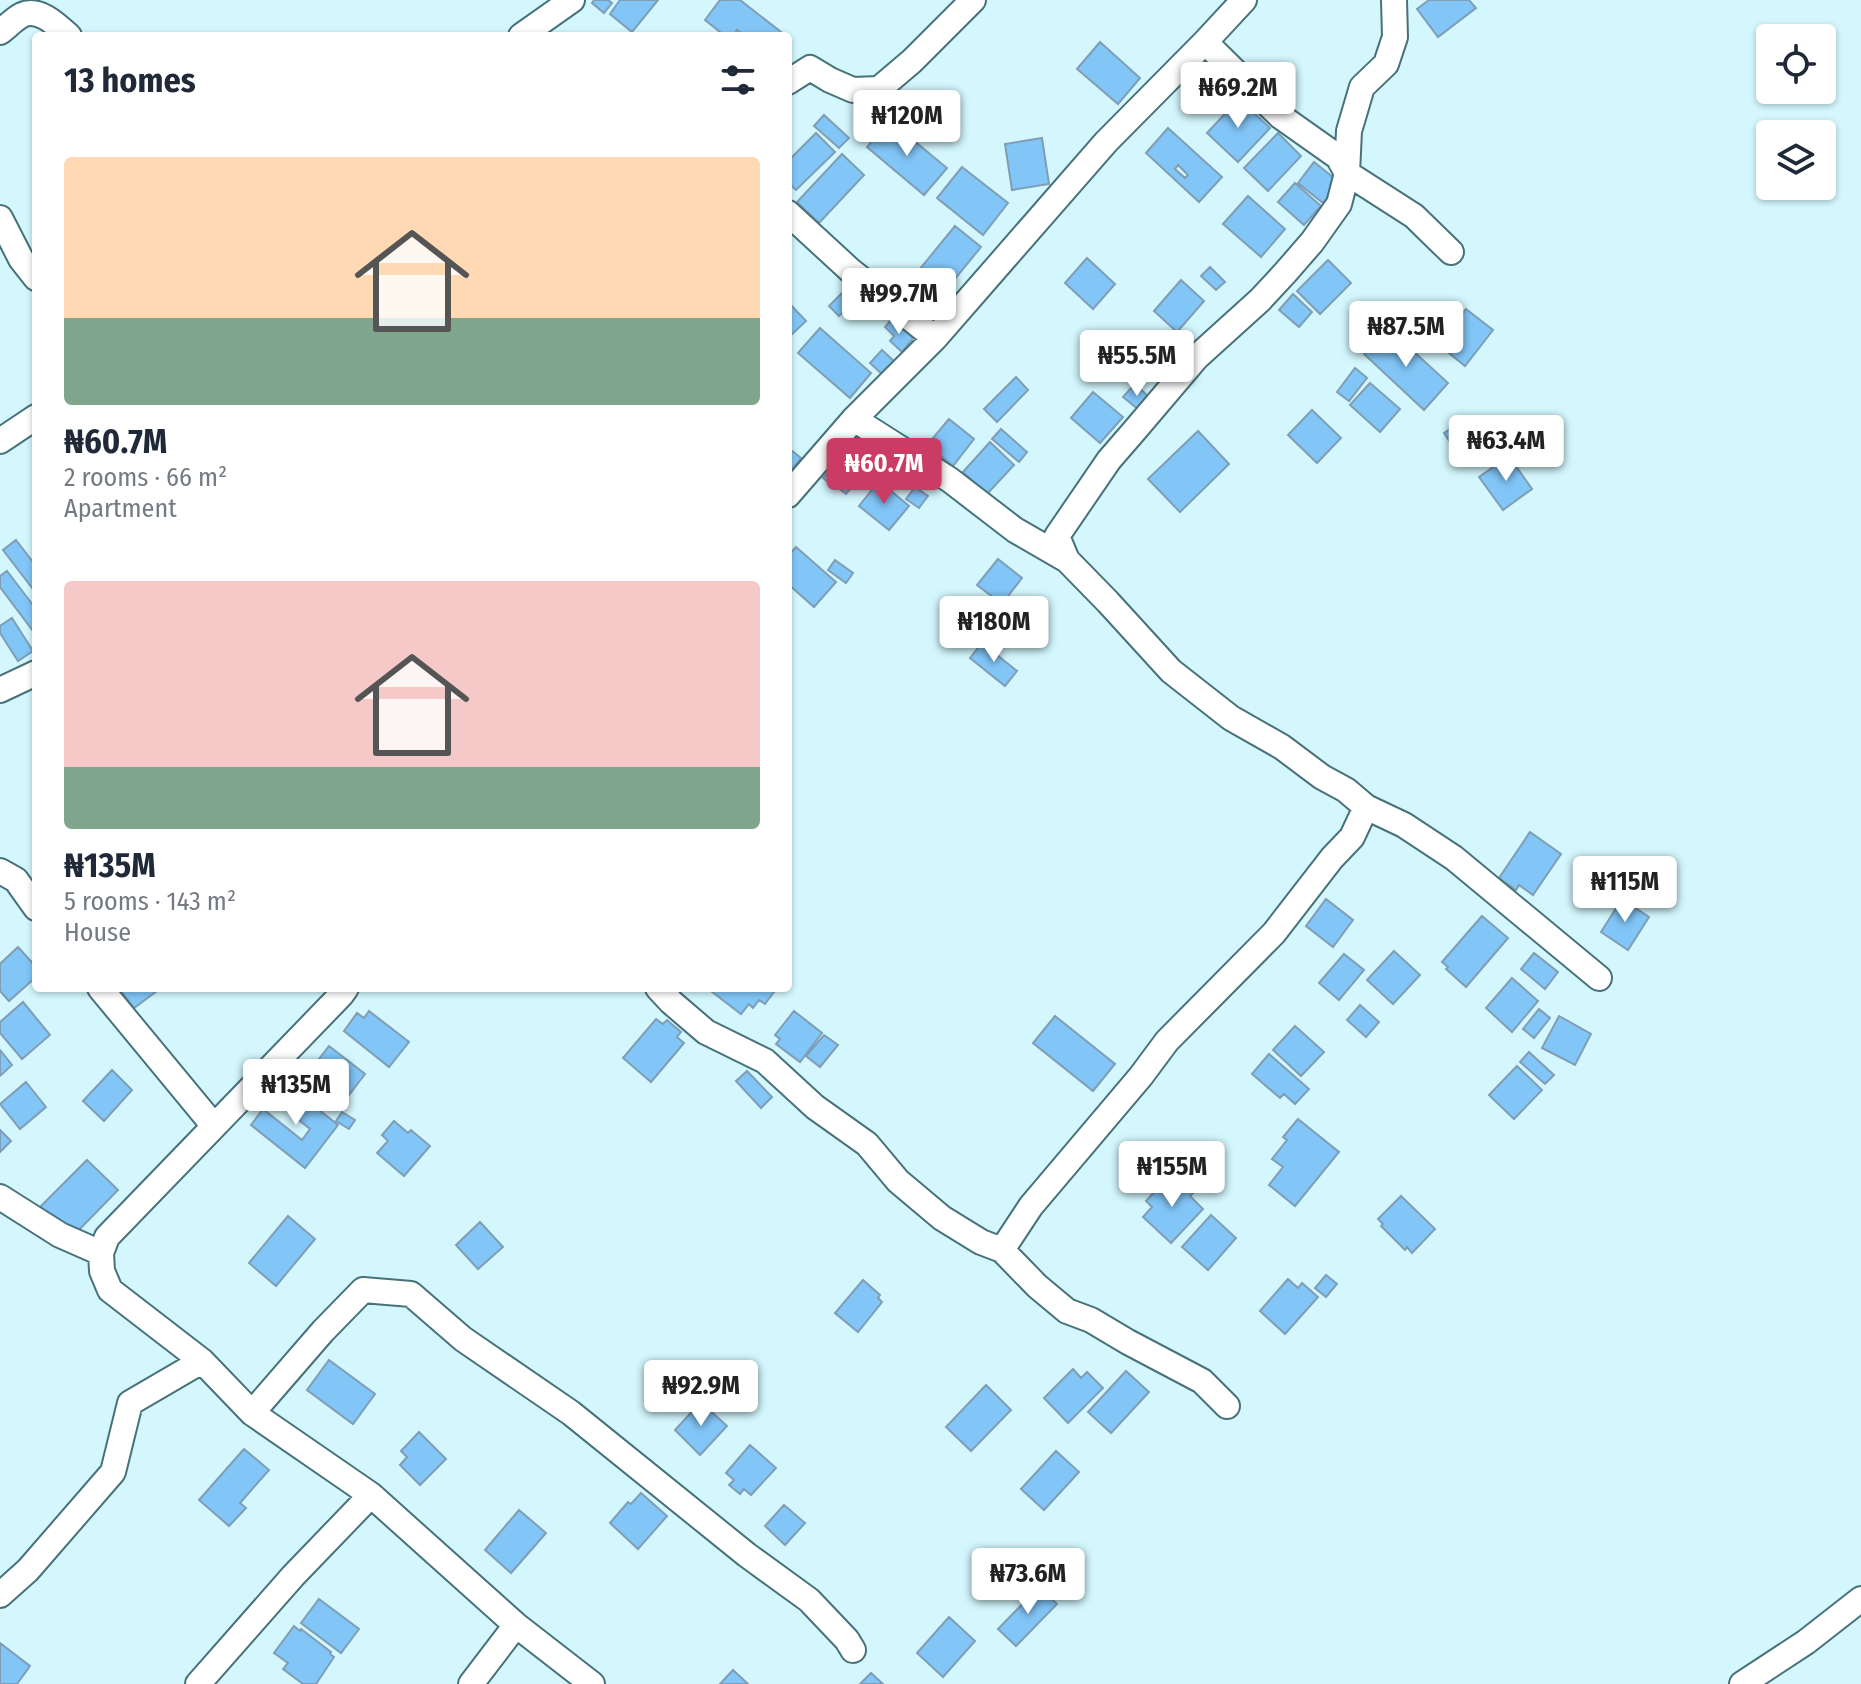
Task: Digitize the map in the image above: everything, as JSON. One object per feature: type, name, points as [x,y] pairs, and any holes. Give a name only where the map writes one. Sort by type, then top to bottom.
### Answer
[{"type":"street","points":[[527,32],[572,0]]},
{"type":"street","points":[[792,79],[810,68],[853,90],[879,89],[973,0]]},
{"type":"street","points":[[792,489],[854,419],[935,338],[1106,142],[1244,0]]},
{"type":"street","points":[[1067,560],[1057,536],[1109,460],[1197,357],[1260,300],[1312,242],[1339,204],[1347,173],[1349,131],[1362,87],[1386,64],[1395,37],[1394,0]]},
{"type":"street","points":[[0,32],[23,14],[35,13],[65,32]]},
{"type":"street","points":[[1205,42],[1280,116],[1338,157],[1347,173],[1414,216],[1451,252]]},
{"type":"street","points":[[792,217],[851,271],[935,338]]},
{"type":"street","points":[[0,218],[21,259],[32,273]]},
{"type":"street","points":[[854,419],[950,480],[1015,530],[1067,560],[1171,671],[1231,718],[1282,747],[1366,807],[1404,825],[1454,858],[1599,978]]},
{"type":"street","points":[[0,441],[32,420]]},
{"type":"street","points":[[0,690],[32,675]]},
{"type":"street","points":[[1002,1250],[1031,1206],[1167,1041],[1274,933],[1352,837],[1366,807]]},
{"type":"street","points":[[0,871],[16,880],[32,902]]},
{"type":"street","points":[[103,992],[214,1126]]},
{"type":"street","points":[[342,992],[107,1237],[101,1253],[102,1271],[110,1290],[202,1361],[252,1413],[371,1495],[516,1625],[592,1684]]},
{"type":"street","points":[[662,992],[706,1032],[765,1061],[815,1107],[867,1144],[898,1181],[942,1218],[981,1242],[1002,1250],[1067,1311],[1091,1320],[1202,1381],[1227,1406]]},
{"type":"street","points":[[0,1197],[60,1235],[101,1253]]},
{"type":"street","points":[[252,1413],[363,1290],[411,1294],[463,1339],[571,1413],[747,1555],[809,1600],[853,1650]]},
{"type":"street","points":[[0,1595],[28,1570],[113,1472],[130,1403],[202,1361]]},
{"type":"street","points":[[198,1684],[293,1576],[371,1495]]},
{"type":"street","points":[[1742,1684],[1806,1642],[1861,1599]]},
{"type":"street","points":[[471,1684],[516,1625]]},
{"type":"building","points":[[594,0],[612,3],[604,13],[592,3]]},
{"type":"building","points":[[620,0],[658,0],[632,32],[610,14]]},
{"type":"building","points":[[720,0],[740,0],[781,32],[720,32],[705,20]]},
{"type":"building","points":[[1429,0],[1469,0],[1476,8],[1438,37],[1417,9]]},
{"type":"building","points":[[1100,42],[1140,78],[1118,104],[1077,69]]},
{"type":"building","points":[[1239,99],[1270,128],[1238,162],[1207,133]]},
{"type":"building","points":[[824,115],[849,138],[839,148],[814,126]]},
{"type":"building","points":[[889,120],[947,168],[924,195],[867,147]]},
{"type":"building","points":[[1168,128],[1222,177],[1199,202],[1146,153]],"holes":[[[1178,165],[1188,175],[1185,178],[1175,169]]]},
{"type":"building","points":[[816,133],[835,152],[796,190],[792,186],[792,157]]},
{"type":"building","points":[[1278,133],[1301,156],[1268,191],[1244,168]]},
{"type":"building","points":[[1042,138],[1049,184],[1012,190],[1005,144]]},
{"type":"building","points":[[842,154],[864,175],[819,223],[797,202]]},
{"type":"building","points":[[1314,162],[1339,182],[1323,203],[1298,183]]},
{"type":"building","points":[[962,167],[1008,203],[983,235],[937,198]]},
{"type":"building","points":[[1295,183],[1321,206],[1304,225],[1278,202]]},
{"type":"building","points":[[1248,196],[1285,229],[1261,257],[1223,224]]},
{"type":"building","points":[[955,226],[981,247],[936,302],[910,281]]},
{"type":"building","points":[[1087,258],[1115,284],[1093,309],[1065,283]]},
{"type":"building","points":[[1328,260],[1351,283],[1320,314],[1297,291]]},
{"type":"building","points":[[1210,267],[1225,282],[1216,290],[1201,276]]},
{"type":"building","points":[[1181,280],[1204,301],[1177,332],[1154,311]]},
{"type":"building","points":[[850,285],[860,296],[839,316],[829,306]]},
{"type":"building","points":[[1293,294],[1312,312],[1299,327],[1279,310]]},
{"type":"building","points":[[792,306],[806,321],[792,334]]},
{"type":"building","points":[[1466,309],[1493,330],[1465,366],[1439,345]]},
{"type":"building","points":[[892,319],[913,338],[902,352],[890,341],[894,336],[885,327]]},
{"type":"building","points":[[820,328],[871,373],[850,398],[798,353]]},
{"type":"building","points":[[1388,328],[1448,383],[1424,410],[1364,354]]},
{"type":"building","points":[[882,350],[895,362],[883,375],[870,363]]},
{"type":"building","points":[[1355,368],[1367,378],[1349,401],[1337,392]]},
{"type":"building","points":[[1016,377],[1028,390],[997,422],[984,409]]},
{"type":"building","points":[[1370,383],[1400,409],[1380,432],[1350,405]]},
{"type":"building","points":[[1135,384],[1151,399],[1140,411],[1123,397]]},
{"type":"building","points":[[1093,392],[1123,417],[1100,443],[1071,418]]},
{"type":"building","points":[[1312,410],[1341,438],[1317,463],[1288,435]]},
{"type":"building","points":[[949,419],[974,439],[953,466],[927,445]]},
{"type":"building","points":[[1461,422],[1472,440],[1455,450],[1444,433]]},
{"type":"building","points":[[1001,429],[1027,452],[1019,462],[992,439]]},
{"type":"building","points":[[1198,431],[1229,464],[1180,512],[1148,479]]},
{"type":"building","points":[[859,437],[877,453],[863,468],[856,462],[834,487],[823,478]]},
{"type":"building","points":[[990,442],[1014,465],[987,494],[963,472]]},
{"type":"building","points":[[792,451],[801,458],[792,467]]},
{"type":"building","points":[[1509,456],[1532,489],[1503,510],[1479,477]]},
{"type":"building","points":[[855,466],[864,473],[846,494],[837,487]]},
{"type":"building","points":[[879,481],[909,506],[889,530],[859,506]]},
{"type":"building","points":[[915,487],[928,496],[919,508],[906,499]]},
{"type":"building","points":[[16,540],[32,561],[32,588],[3,550]]},
{"type":"building","points":[[796,547],[836,582],[814,607],[792,588],[792,552]]},
{"type":"building","points":[[998,559],[1022,578],[1002,604],[977,585]]},
{"type":"building","points":[[835,560],[853,573],[846,583],[828,570]]},
{"type":"building","points":[[7,571],[32,604],[32,630],[0,587],[0,576]]},
{"type":"building","points":[[12,618],[32,652],[18,661],[0,633],[0,626]]},
{"type":"building","points":[[982,643],[1017,671],[1005,686],[970,658]]},
{"type":"building","points":[[1530,832],[1561,854],[1533,895],[1519,885],[1516,890],[1499,878]]},
{"type":"building","points":[[1326,899],[1353,920],[1333,947],[1306,926]]},
{"type":"building","points":[[1622,899],[1649,917],[1628,950],[1601,932]]},
{"type":"building","points":[[1482,916],[1508,938],[1466,987],[1442,962]]},
{"type":"building","points":[[18,947],[32,963],[32,981],[9,1001],[0,991],[0,964]]},
{"type":"building","points":[[1394,951],[1420,975],[1393,1004],[1367,980]]},
{"type":"building","points":[[1534,953],[1558,972],[1545,989],[1521,969]]},
{"type":"building","points":[[1344,954],[1364,970],[1339,1000],[1319,983]]},
{"type":"building","points":[[1512,978],[1538,1001],[1512,1032],[1486,1008]]},
{"type":"building","points":[[122,992],[156,992],[134,1008]]},
{"type":"building","points":[[712,992],[774,992],[765,1004],[759,1000],[753,1008],[749,1004],[741,1014]]},
{"type":"building","points":[[23,1002],[50,1035],[22,1059],[0,1033],[0,1022]]},
{"type":"building","points":[[1360,1005],[1379,1022],[1366,1037],[1347,1020]]},
{"type":"building","points":[[1539,1009],[1550,1018],[1534,1038],[1523,1029]]},
{"type":"building","points":[[369,1011],[409,1042],[389,1067],[344,1031],[357,1013],[364,1018]]},
{"type":"building","points":[[794,1011],[822,1033],[800,1062],[776,1044],[780,1039],[775,1035]]},
{"type":"building","points":[[1055,1016],[1115,1064],[1093,1091],[1033,1043]]},
{"type":"building","points":[[1559,1016],[1591,1034],[1575,1065],[1542,1048]]},
{"type":"building","points":[[656,1019],[663,1024],[667,1020],[681,1032],[677,1037],[684,1043],[651,1082],[623,1058]]},
{"type":"building","points":[[1295,1026],[1324,1052],[1301,1076],[1273,1050]]},
{"type":"building","points":[[824,1035],[838,1045],[820,1067],[806,1056]]},
{"type":"building","points":[[329,1046],[365,1074],[339,1108],[303,1080]]},
{"type":"building","points":[[0,1050],[12,1065],[0,1076]]},
{"type":"building","points":[[1529,1052],[1554,1075],[1545,1084],[1520,1062]]},
{"type":"building","points":[[1269,1054],[1309,1089],[1295,1104],[1284,1094],[1280,1098],[1252,1074]]},
{"type":"building","points":[[1517,1066],[1542,1090],[1514,1119],[1489,1095]]},
{"type":"building","points":[[112,1070],[132,1090],[104,1121],[83,1101]]},
{"type":"building","points":[[747,1071],[772,1097],[761,1108],[736,1081]]},
{"type":"building","points":[[26,1082],[46,1107],[20,1129],[0,1104]]},
{"type":"building","points":[[285,1083],[338,1125],[305,1168],[251,1125],[263,1109],[302,1140],[310,1129],[273,1099]]},
{"type":"building","points":[[342,1112],[355,1120],[349,1129],[336,1121]]},
{"type":"building","points":[[1298,1119],[1339,1152],[1295,1206],[1269,1185],[1283,1167],[1272,1159],[1287,1140],[1283,1137]]},
{"type":"building","points":[[394,1121],[430,1146],[404,1176],[377,1153],[388,1141],[382,1135]]},
{"type":"building","points":[[0,1130],[11,1141],[0,1152]]},
{"type":"building","points":[[87,1160],[118,1190],[71,1238],[40,1207]]},
{"type":"building","points":[[1174,1175],[1193,1193],[1190,1196],[1203,1209],[1171,1243],[1143,1217],[1152,1207],[1146,1201],[1164,1181],[1166,1183]]},
{"type":"building","points":[[1401,1196],[1435,1229],[1412,1253],[1381,1226],[1383,1224],[1378,1219]]},
{"type":"building","points":[[1211,1215],[1236,1238],[1208,1270],[1182,1247]]},
{"type":"building","points":[[288,1216],[315,1239],[276,1286],[249,1263]]},
{"type":"building","points":[[480,1222],[503,1247],[478,1269],[456,1245]]},
{"type":"building","points":[[1326,1275],[1337,1284],[1326,1297],[1315,1288]]},
{"type":"building","points":[[1288,1279],[1298,1288],[1302,1283],[1318,1297],[1285,1334],[1260,1311]]},
{"type":"building","points":[[863,1280],[880,1295],[878,1298],[882,1302],[858,1332],[835,1313]]},
{"type":"building","points":[[329,1360],[375,1394],[353,1424],[307,1390]]},
{"type":"building","points":[[1073,1369],[1081,1378],[1087,1372],[1103,1388],[1068,1423],[1044,1398]]},
{"type":"building","points":[[1126,1371],[1149,1392],[1111,1433],[1088,1412]]},
{"type":"building","points":[[986,1385],[1011,1410],[971,1451],[946,1427]]},
{"type":"building","points":[[701,1402],[727,1426],[700,1455],[675,1430]]},
{"type":"building","points":[[419,1432],[446,1459],[420,1485],[400,1465],[407,1457],[401,1451]]},
{"type":"building","points":[[750,1445],[776,1468],[751,1495],[744,1489],[740,1494],[729,1485],[734,1480],[726,1473]]},
{"type":"building","points":[[244,1449],[269,1470],[240,1503],[246,1508],[229,1526],[199,1500]]},
{"type":"building","points":[[1056,1451],[1079,1472],[1044,1510],[1021,1489]]},
{"type":"building","points":[[641,1493],[667,1516],[638,1549],[610,1523],[628,1502],[631,1504]]},
{"type":"building","points":[[784,1505],[805,1523],[785,1545],[765,1526]]},
{"type":"building","points":[[519,1510],[546,1533],[511,1573],[485,1550]]},
{"type":"building","points":[[1039,1587],[1057,1604],[1016,1646],[998,1629]]},
{"type":"building","points":[[319,1599],[359,1629],[341,1653],[301,1623]]},
{"type":"building","points":[[949,1617],[975,1641],[943,1677],[917,1653]]},
{"type":"building","points":[[294,1626],[334,1657],[316,1684],[303,1684],[283,1669],[288,1663],[274,1653]]},
{"type":"building","points":[[0,1643],[30,1666],[17,1684],[0,1684]]},
{"type":"building","points":[[733,1670],[748,1684],[720,1684]]},
{"type":"building","points":[[871,1673],[883,1684],[860,1684]]}]
